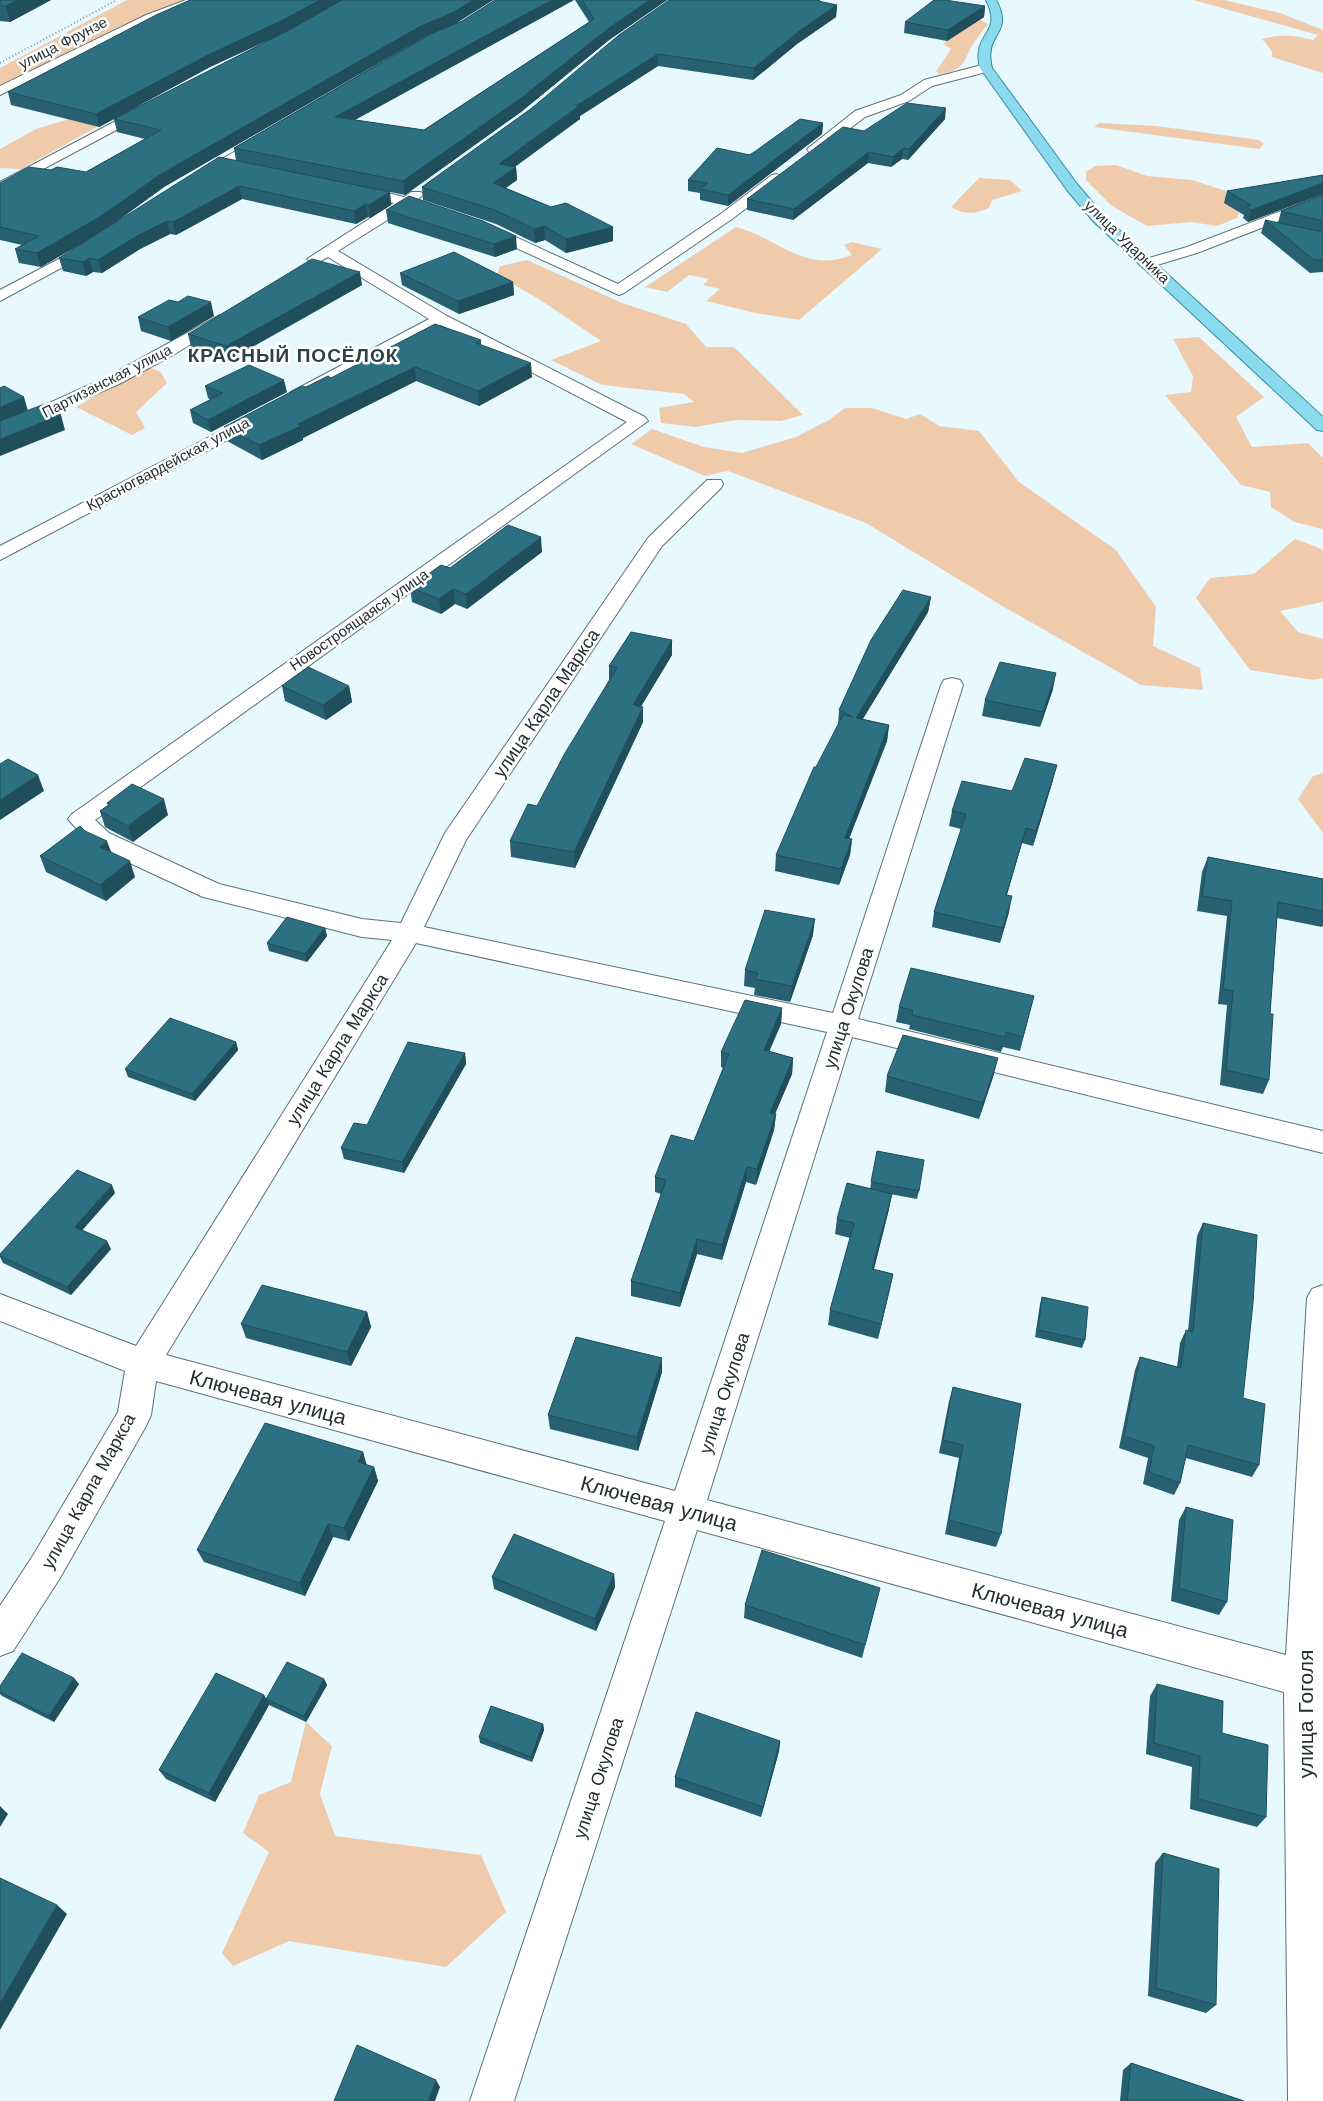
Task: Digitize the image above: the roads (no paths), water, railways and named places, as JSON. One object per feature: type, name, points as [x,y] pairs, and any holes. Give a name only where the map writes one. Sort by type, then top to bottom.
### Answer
[{"type":"main road","points":[[986,68],[983,52],[998,24],[996,9],[991,0]]},
{"type":"main road","name":"улица Ударника","points":[[986,68],[1072,187],[1099,219],[1323,426]]},
{"type":"street","name":"улица Фрунзе","points":[[0,91],[150,16],[196,0]]},
{"type":"street","points":[[805,156],[860,114],[905,98],[928,83],[986,68]]},
{"type":"street","points":[[0,188],[163,100]]},
{"type":"street","points":[[187,182],[281,128]]},
{"type":"street","points":[[220,164],[240,167]]},
{"type":"street","points":[[472,223],[490,229],[619,290],[728,216],[790,168]]},
{"type":"street","points":[[304,266],[408,202],[431,184]]},
{"type":"street","points":[[344,187],[408,202],[453,217]]},
{"type":"street","points":[[1148,263],[1192,250],[1323,199]]},
{"type":"street","points":[[1254,225],[1280,231]]},
{"type":"street","points":[[0,296],[69,259],[108,235]]},
{"type":"street","points":[[328,250],[441,319]]},
{"type":"street","name":"Партизанская улица","points":[[0,431],[70,402],[196,336],[229,314]]},
{"type":"street","name":"Красногвардейская улица","points":[[0,554],[441,319]]},
{"type":"street","name":"Новостроящаяся улица","points":[[410,933],[362,928],[212,891],[100,838],[80,819],[639,421],[441,319]]},
{"type":"street","name":"улица Карла Маркса","points":[[0,1638],[47,1566],[134,1415],[143,1363],[410,933],[454,839],[655,542],[714,484]]},
{"type":"street","name":"улица Окулова","points":[[492,2101],[686,1510],[952,685]]},
{"type":"street","points":[[410,933],[842,1025],[1323,1142]]},
{"type":"street","name":"улица Гоголя","points":[[1310,2101],[1313,1682],[1323,1298]]},
{"type":"street","name":"Ключевая улица","points":[[0,1307],[143,1363],[1313,1682]]},
{"type":"railway","points":[[0,63],[117,0]]},
{"type":"district","name":"КРАСНЫЙ ПОСЁЛОК","points":[[293,355]]}]
